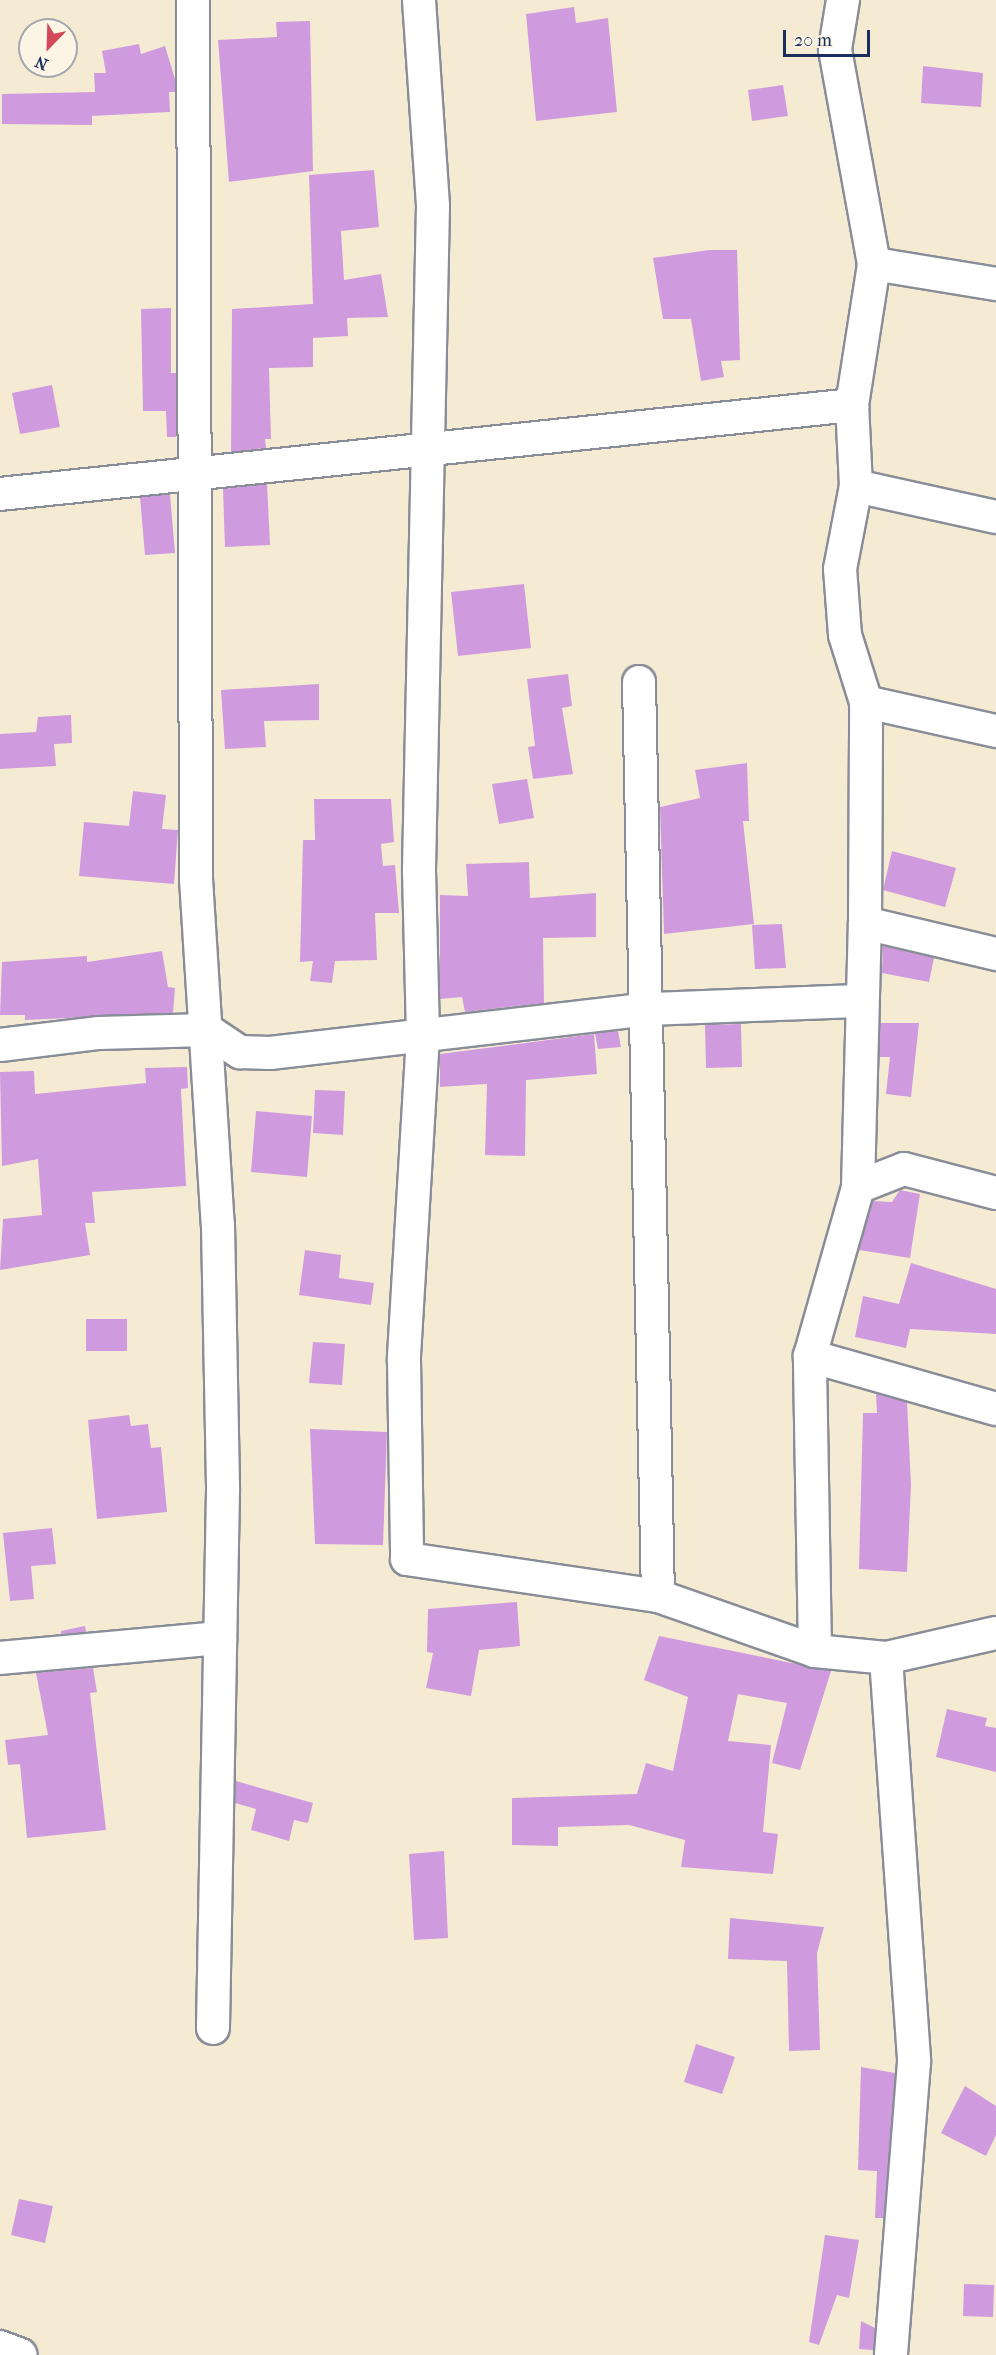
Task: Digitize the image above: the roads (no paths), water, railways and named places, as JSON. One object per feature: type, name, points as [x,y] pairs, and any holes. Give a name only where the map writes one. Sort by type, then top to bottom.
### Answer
[{"type":"street","points":[[193,0],[196,879],[218,1225],[220,1638],[213,2028]]},
{"type":"street","points":[[419,0],[433,206],[430,446],[419,871],[423,1036],[404,1360],[407,1559],[658,1596],[815,1651],[885,1658],[996,1633]]},
{"type":"street","points":[[815,1651],[810,1356],[858,1187],[861,1001],[865,923],[866,702],[845,635],[840,569],[856,486],[852,405],[874,264],[835,49],[843,0]]},
{"type":"street","points":[[874,264],[996,284]]},
{"type":"street","points":[[0,494],[193,470],[852,405]]},
{"type":"street","points":[[856,486],[996,517]]},
{"type":"street","points":[[639,682],[650,1009],[658,1596]]},
{"type":"street","points":[[866,702],[996,731]]},
{"type":"street","points":[[865,923],[996,954]]},
{"type":"street","points":[[0,1045],[99,1033],[207,1030],[240,1052],[253,1053],[423,1036],[650,1009],[861,1001]]},
{"type":"street","points":[[858,1187],[904,1169],[996,1193]]},
{"type":"street","points":[[810,1356],[996,1409]]},
{"type":"street","points":[[0,1658],[220,1638]]},
{"type":"street","points":[[885,1658],[914,2062],[891,2355]]},
{"type":"street","points":[[0,2347],[21,2355]]}]
